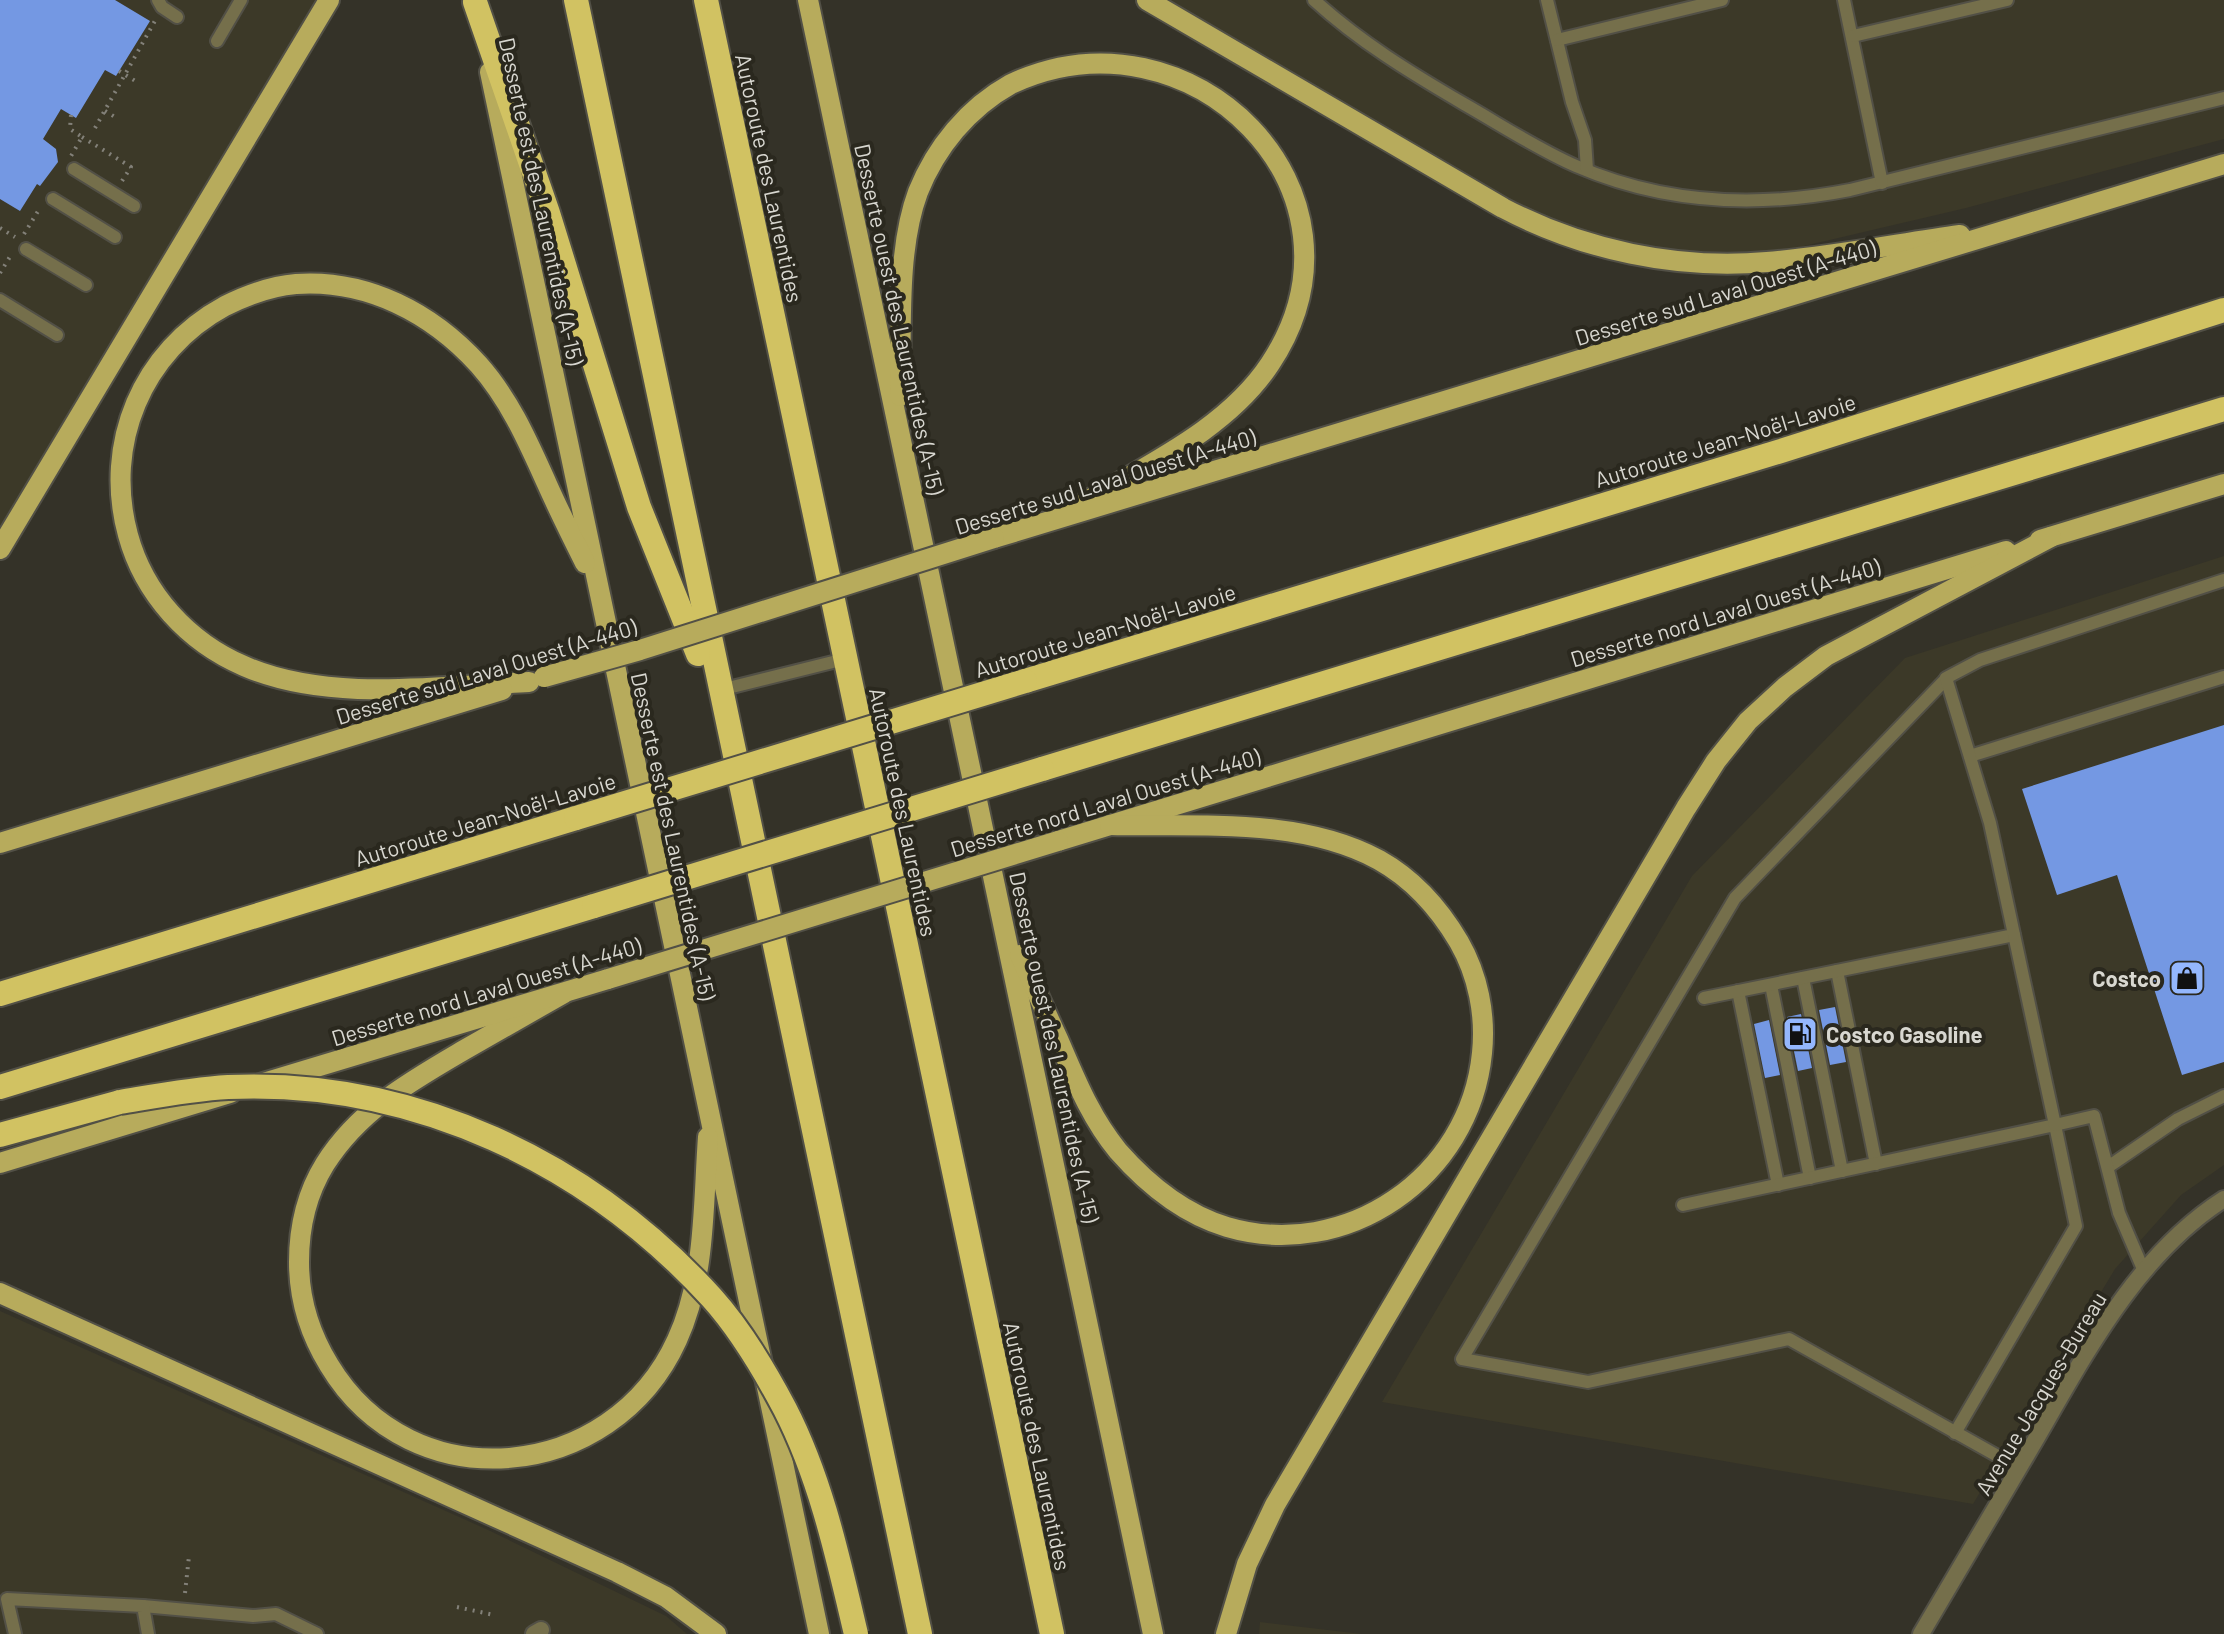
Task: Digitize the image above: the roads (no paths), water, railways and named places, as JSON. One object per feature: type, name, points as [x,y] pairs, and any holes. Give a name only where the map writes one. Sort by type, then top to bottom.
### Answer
[{"type":"highway","points":[[576,0],[717,690],[729,729],[920,1634]]},
{"type":"highway","name":"Autoroute des Laurentides","points":[[706,0],[1052,1634]]},
{"type":"highway","points":[[475,1],[548,213],[639,507],[717,690]]},
{"type":"highway","name":"Autoroute Jean-Noël-Lavoie","points":[[0,994],[1781,451],[2224,310]]},
{"type":"highway","points":[[0,1087],[2224,409]]},
{"type":"highway","points":[[0,1135],[120,1102],[229,1087],[293,1088],[402,1104],[498,1138],[540,1160],[587,1188],[626,1217],[714,1300],[757,1364],[785,1410],[811,1469],[837,1553],[856,1634]]},
{"type":"main road","points":[[0,549],[329,0]]},
{"type":"main road","name":"Desserte ouest des Laurentides (A-15)","points":[[808,0],[1153,1634]]},
{"type":"main road","points":[[1147,0],[1492,203],[1544,228],[1603,248],[1693,262],[1767,262],[2020,226]]},
{"type":"main road","name":"Desserte est des Laurentides (A-15)","points":[[475,1],[819,1634]]},
{"type":"main road","points":[[899,428],[904,253],[908,228],[919,191],[950,135],[965,118],[999,91],[1050,68],[1084,60],[1132,60],[1157,65],[1201,83],[1220,94],[1251,122],[1278,157],[1286,173],[1300,212],[1303,233],[1299,303],[1280,348],[1268,367],[1237,402],[1177,447],[1059,519]]},
{"type":"main road","name":"Desserte sud Laval Ouest (A-440)","points":[[0,843],[2224,164]]},
{"type":"main road","points":[[537,680],[362,689],[316,686],[245,667],[214,650],[184,627],[153,592],[141,572],[132,550],[121,502],[121,451],[126,429],[133,407],[152,372],[172,346],[197,324],[252,294],[295,284],[327,284],[358,289],[393,301],[426,319],[453,339],[481,367],[503,397],[529,443],[597,588]]},
{"type":"main road","name":"Desserte nord Laval Ouest (A-440)","points":[[0,1163],[2224,484]]},
{"type":"main road","points":[[1226,1634],[1247,1564],[1275,1505],[1686,808],[1730,742],[1767,702],[1826,656],[2051,537]]},
{"type":"main road","points":[[1003,919],[1092,1114],[1131,1164],[1177,1203],[1209,1220],[1242,1231],[1289,1235],[1313,1233],[1344,1226],[1376,1212],[1424,1178],[1450,1146],[1467,1114],[1479,1079],[1483,1045],[1481,1004],[1471,966],[1452,931],[1426,897],[1380,861],[1319,837],[1274,829],[1110,825]]},
{"type":"main road","points":[[564,993],[388,1096],[352,1129],[318,1177],[301,1230],[301,1291],[312,1332],[325,1358],[341,1383],[372,1415],[398,1433],[425,1446],[456,1455],[503,1459],[566,1446],[626,1411],[645,1391],[670,1354],[694,1293],[709,1113]]},
{"type":"main road","points":[[0,1293],[629,1577],[666,1597],[716,1634]]},
{"type":"street","name":"Avenue Jacques-Bureau","points":[[1921,1634],[2112,1315],[2143,1269],[2207,1210],[2224,1199]]},
{"type":"lane","points":[[158,0],[162,7],[177,17]]},
{"type":"lane","points":[[217,41],[241,0]]},
{"type":"lane","points":[[1314,0],[1396,64],[1543,149],[1587,170],[1658,192],[1735,202],[1796,200],[1882,183],[2224,98]]},
{"type":"lane","points":[[1547,0],[1572,102],[1585,140],[1587,170]]},
{"type":"lane","points":[[1557,40],[1722,0]]},
{"type":"lane","points":[[1844,0],[1882,183]]},
{"type":"lane","points":[[1853,36],[2007,0]]},
{"type":"lane","points":[[74,169],[134,206]]},
{"type":"lane","points":[[53,199],[115,237]]},
{"type":"lane","points":[[26,249],[86,285]]},
{"type":"lane","points":[[0,300],[57,335]]},
{"type":"lane","points":[[2019,1468],[1789,1339],[1588,1382],[1462,1359],[1735,898],[1946,679],[1980,660],[2224,580]]},
{"type":"lane","points":[[717,690],[845,659]]},
{"type":"lane","points":[[1970,756],[2224,677]]},
{"type":"lane","points":[[1946,679],[1990,823],[2076,1226],[1955,1433]]},
{"type":"lane","points":[[1704,998],[2014,935]]},
{"type":"lane","points":[[1837,971],[1876,1164]]},
{"type":"lane","points":[[1803,978],[1842,1171]]},
{"type":"lane","points":[[1771,985],[1810,1178]]},
{"type":"lane","points":[[1738,991],[1778,1185]]},
{"type":"lane","points":[[2108,1167],[2178,1119],[2224,1096]]},
{"type":"lane","points":[[1683,1205],[2094,1116],[2119,1213],[2143,1269]]},
{"type":"lane","points":[[15,1634],[4,1600],[143,1606],[253,1616],[276,1614],[317,1634]]},
{"type":"lane","points":[[143,1606],[148,1634]]},
{"type":"place","name":"Costco","points":[[2187,978]]},
{"type":"place","name":"Costco Gasoline","points":[[1800,1034]]}]
